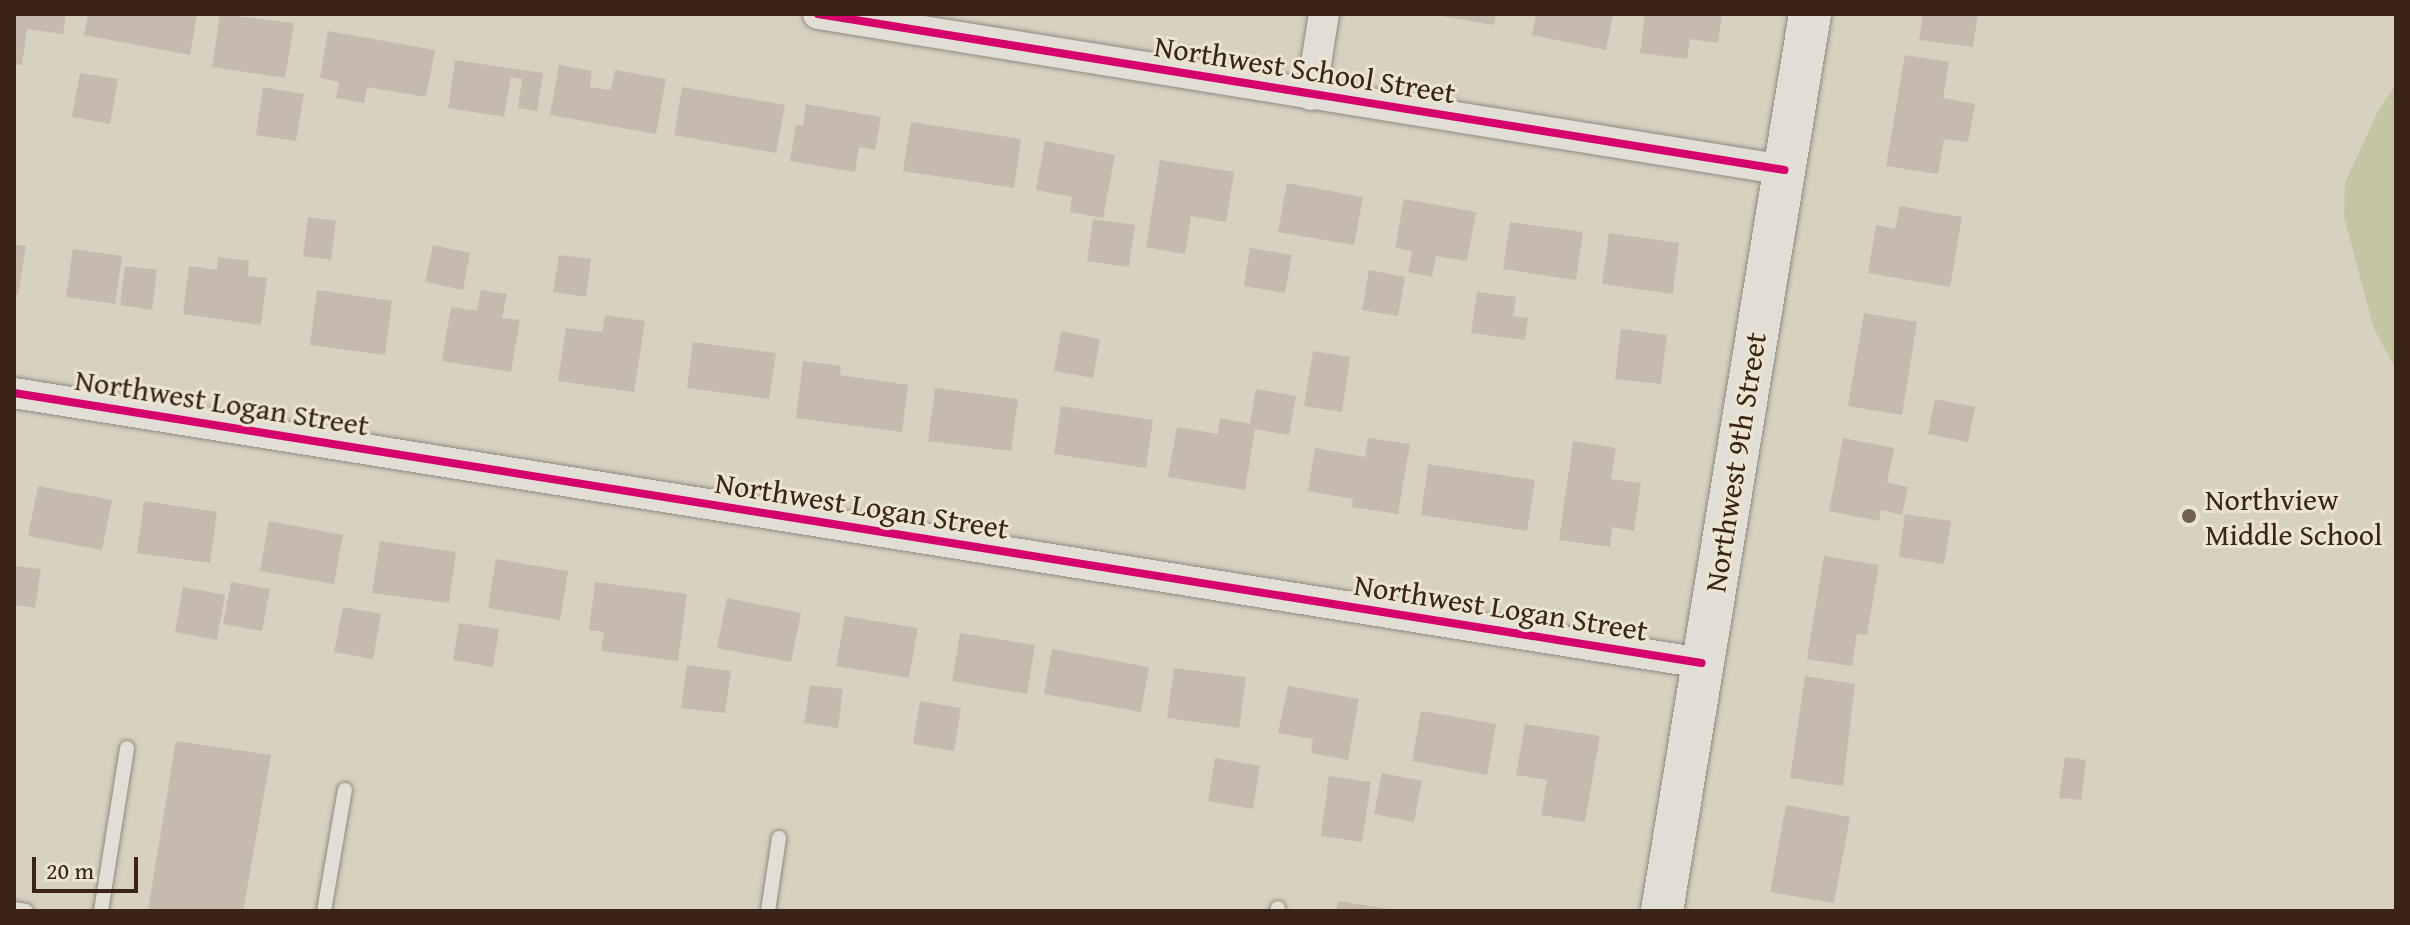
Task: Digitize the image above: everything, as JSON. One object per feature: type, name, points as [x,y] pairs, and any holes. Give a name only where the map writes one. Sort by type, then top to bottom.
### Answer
[{"type":"street","points":[[1311,95],[1324,14]]},
{"type":"street","name":"Northwest 9th Street","points":[[1662,911],[1810,14]]},
{"type":"street","name":"Northwest School Street","points":[[829,15],[1784,170]]},
{"type":"street","name":"Northwest Logan Street","points":[[14,393],[1702,663]]},
{"type":"lane","points":[[101,911],[127,748]]},
{"type":"lane","points":[[324,911],[345,790]]},
{"type":"lane","points":[[768,911],[779,838]]},
{"type":"lane","points":[[14,909],[26,911]]},
{"type":"green space","points":[[2396,84],[2396,369],[2374,329],[2344,217],[2345,183],[2378,111]]},
{"type":"building","points":[[14,14],[66,14],[63,34],[27,29],[22,65],[14,64]]},
{"type":"building","points":[[88,14],[197,14],[190,55],[84,35]]},
{"type":"building","points":[[220,14],[294,23],[285,78],[212,67]]},
{"type":"building","points":[[1430,14],[1496,14],[1494,25]]},
{"type":"building","points":[[1536,14],[1613,14],[1606,50],[1532,35]]},
{"type":"building","points":[[1645,14],[1722,14],[1718,43],[1690,39],[1687,59],[1640,53]]},
{"type":"building","points":[[1923,14],[1978,14],[1973,47],[1919,40]]},
{"type":"building","points":[[328,31],[435,50],[426,97],[367,87],[364,103],[336,98],[339,82],[320,78]]},
{"type":"building","points":[[1905,55],[1949,62],[1943,98],[1975,104],[1968,142],[1944,139],[1938,174],[1886,166]]},
{"type":"building","points":[[455,60],[543,73],[537,111],[518,108],[522,79],[511,77],[504,117],[448,108]]},
{"type":"building","points":[[559,65],[592,71],[590,87],[611,90],[615,70],[666,79],[656,134],[550,115]]},
{"type":"building","points":[[80,73],[118,79],[110,124],[72,117]]},
{"type":"building","points":[[263,87],[304,94],[296,141],[256,135]]},
{"type":"building","points":[[682,87],[785,105],[776,153],[674,135]]},
{"type":"building","points":[[806,104],[881,117],[875,150],[859,147],[855,172],[790,161],[796,125],[803,126]]},
{"type":"building","points":[[911,122],[1021,139],[1014,188],[903,171]]},
{"type":"building","points":[[1045,141],[1115,155],[1103,218],[1070,212],[1072,197],[1036,190]]},
{"type":"building","points":[[1160,160],[1234,172],[1226,222],[1191,216],[1185,254],[1146,247]]},
{"type":"building","points":[[1287,183],[1363,197],[1354,245],[1278,232]]},
{"type":"building","points":[[1404,199],[1476,212],[1467,261],[1436,256],[1432,277],[1408,272],[1412,251],[1395,248]]},
{"type":"building","points":[[1900,206],[1962,217],[1950,287],[1868,273],[1876,225],[1895,229]]},
{"type":"building","points":[[308,217],[336,221],[331,260],[303,256]]},
{"type":"building","points":[[1093,219],[1135,225],[1129,267],[1087,261]]},
{"type":"building","points":[[1510,222],[1583,232],[1576,280],[1503,269]]},
{"type":"building","points":[[1609,233],[1679,243],[1673,294],[1602,284]]},
{"type":"building","points":[[14,244],[26,246],[18,295],[14,294]]},
{"type":"building","points":[[433,245],[470,253],[463,290],[425,282]]},
{"type":"building","points":[[1250,248],[1292,255],[1285,293],[1244,286]]},
{"type":"building","points":[[73,249],[122,256],[115,304],[66,297]]},
{"type":"building","points":[[559,255],[591,259],[586,297],[553,292]]},
{"type":"building","points":[[218,257],[249,261],[248,276],[267,278],[261,325],[183,314],[189,266],[217,270]]},
{"type":"building","points":[[125,266],[157,270],[152,310],[120,305]]},
{"type":"building","points":[[1369,270],[1405,277],[1398,316],[1362,310]]},
{"type":"building","points":[[317,290],[392,301],[385,355],[310,345]]},
{"type":"building","points":[[481,290],[507,294],[502,318],[520,320],[511,372],[442,361],[451,307],[477,311]]},
{"type":"building","points":[[1477,292],[1516,297],[1513,316],[1528,318],[1525,340],[1471,333]]},
{"type":"building","points":[[1864,313],[1917,322],[1902,415],[1848,406]]},
{"type":"building","points":[[605,315],[645,321],[634,392],[558,381],[566,328],[602,332]]},
{"type":"building","points":[[1621,329],[1667,335],[1661,384],[1615,379]]},
{"type":"building","points":[[1061,331],[1100,339],[1093,378],[1054,371]]},
{"type":"building","points":[[693,342],[776,353],[769,399],[687,388]]},
{"type":"building","points":[[1313,351],[1350,357],[1342,412],[1304,406]]},
{"type":"building","points":[[803,361],[841,366],[840,375],[908,385],[902,432],[796,418]]},
{"type":"building","points":[[935,388],[1018,399],[1011,451],[928,441]]},
{"type":"building","points":[[1256,389],[1296,396],[1289,435],[1255,429],[1245,490],[1168,477],[1177,427],[1218,434],[1220,418],[1250,424]]},
{"type":"building","points":[[1935,399],[1975,407],[1968,442],[1928,434]]},
{"type":"building","points":[[1061,406],[1153,420],[1146,468],[1054,454]]},
{"type":"building","points":[[1368,438],[1410,444],[1398,514],[1352,507],[1353,499],[1308,491],[1315,448],[1365,457]]},
{"type":"building","points":[[1843,438],[1894,448],[1887,482],[1908,487],[1902,515],[1881,510],[1879,521],[1829,511]]},
{"type":"building","points":[[1573,441],[1616,448],[1611,479],[1641,483],[1634,531],[1612,527],[1610,547],[1559,540]]},
{"type":"building","points":[[1428,464],[1535,480],[1527,531],[1421,515]]},
{"type":"building","points":[[38,486],[112,500],[102,550],[28,536]]},
{"type":"building","points":[[144,501],[217,512],[210,563],[137,553]]},
{"type":"building","points":[[1905,514],[1951,521],[1944,564],[1899,557]]},
{"type":"building","points":[[269,521],[343,535],[334,584],[260,571]]},
{"type":"building","points":[[380,541],[456,552],[449,603],[372,593]]},
{"type":"building","points":[[1824,556],[1879,565],[1867,635],[1857,634],[1852,666],[1807,659]]},
{"type":"building","points":[[496,559],[568,571],[560,620],[488,608]]},
{"type":"building","points":[[14,566],[41,569],[35,608],[14,605]]},
{"type":"building","points":[[231,582],[270,589],[262,631],[223,624]]},
{"type":"building","points":[[595,582],[687,594],[678,661],[601,651],[604,632],[589,630]]},
{"type":"building","points":[[183,587],[225,595],[217,640],[175,632]]},
{"type":"building","points":[[727,598],[801,613],[791,662],[717,648]]},
{"type":"building","points":[[343,607],[381,614],[373,659],[334,652]]},
{"type":"building","points":[[845,616],[918,628],[909,678],[836,666]]},
{"type":"building","points":[[459,623],[499,629],[493,667],[453,660]]},
{"type":"building","points":[[960,633],[1035,645],[1027,694],[952,681]]},
{"type":"building","points":[[1052,649],[1149,667],[1141,712],[1044,694]]},
{"type":"building","points":[[687,665],[731,671],[725,713],[681,708]]},
{"type":"building","points":[[1174,668],[1246,677],[1239,728],[1167,718]]},
{"type":"building","points":[[1805,676],[1855,684],[1843,786],[1790,778]]},
{"type":"building","points":[[810,685],[843,689],[838,728],[804,723]]},
{"type":"building","points":[[1288,686],[1359,699],[1348,760],[1311,753],[1313,739],[1278,733]]},
{"type":"building","points":[[920,701],[961,708],[954,751],[913,744]]},
{"type":"building","points":[[1421,711],[1496,724],[1487,775],[1412,761]]},
{"type":"building","points":[[1525,724],[1600,736],[1585,822],[1541,815],[1547,780],[1516,775]]},
{"type":"building","points":[[176,741],[271,755],[243,911],[148,910]]},
{"type":"building","points":[[2065,757],[2086,760],[2081,800],[2059,798]]},
{"type":"building","points":[[1215,758],[1260,766],[1253,809],[1208,801]]},
{"type":"building","points":[[1382,773],[1422,781],[1414,822],[1374,814]]},
{"type":"building","points":[[1329,776],[1371,782],[1362,842],[1321,836]]},
{"type":"building","points":[[1786,805],[1850,817],[1834,903],[1770,892]]},
{"type":"building","points":[[1338,901],[1389,909],[1389,911],[1336,911]]},
{"type":"cycle path","points":[[818,14],[1784,170]]},
{"type":"cycle path","points":[[14,393],[1702,663]]},
{"type":"place","name":"Northview Middle School","points":[[2189,516]]}]
